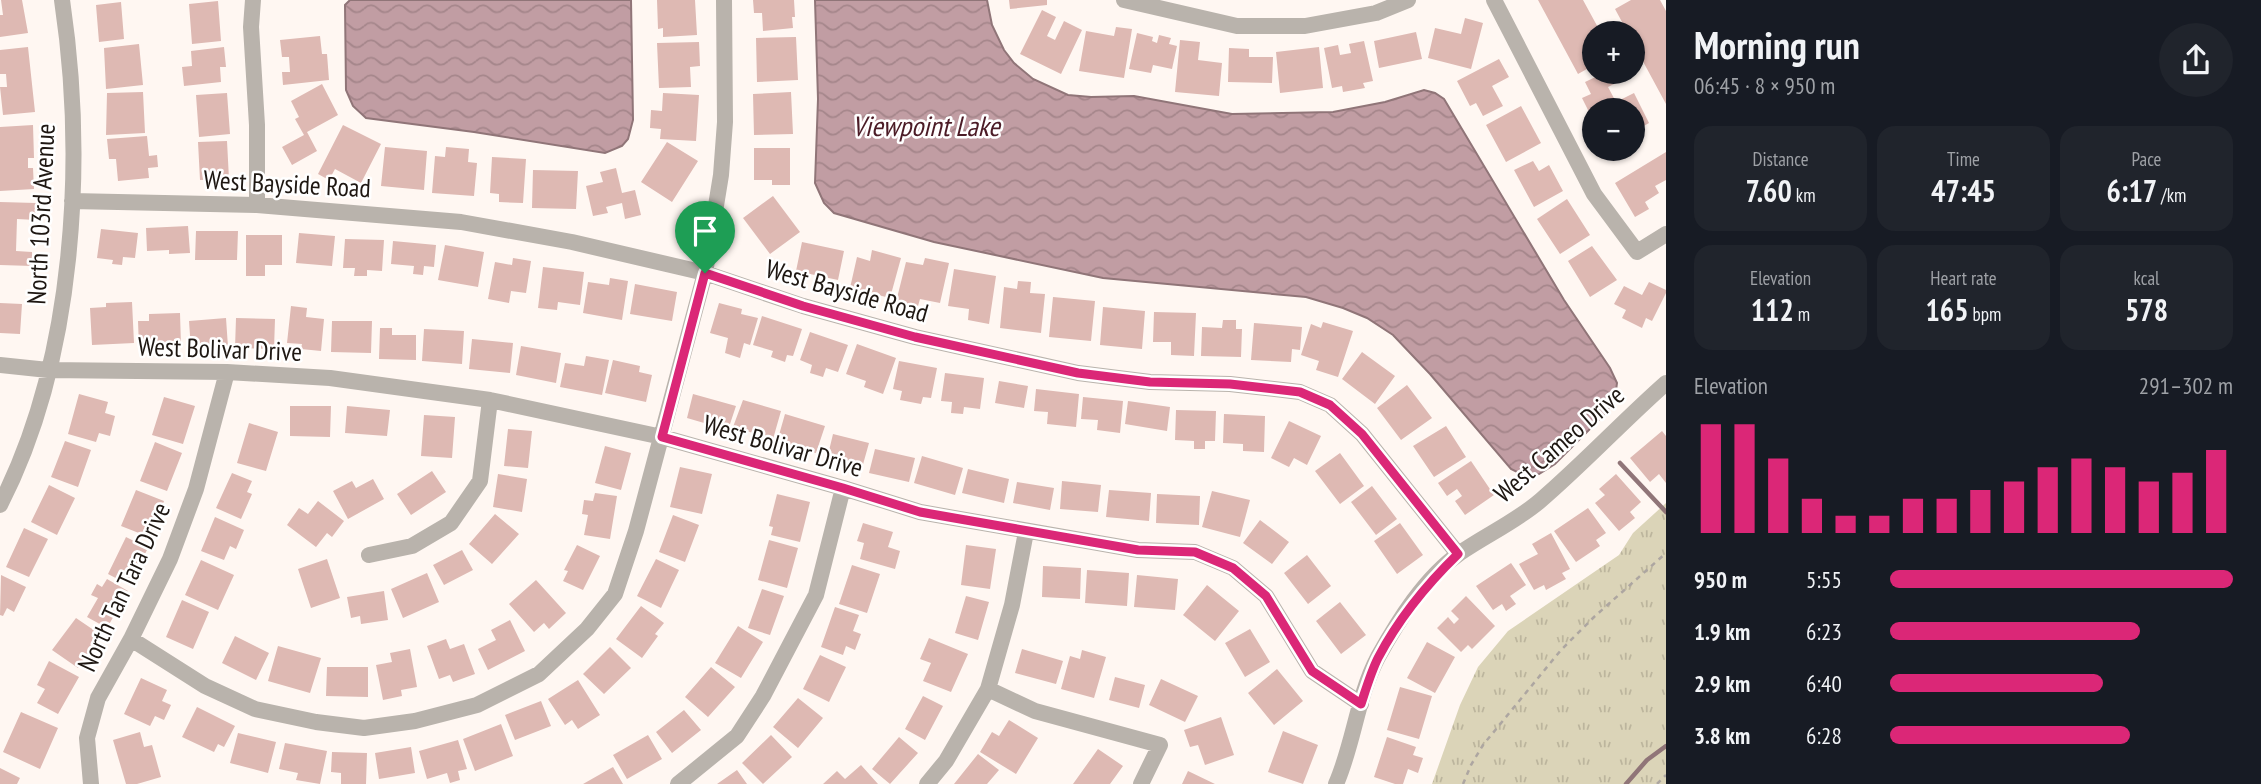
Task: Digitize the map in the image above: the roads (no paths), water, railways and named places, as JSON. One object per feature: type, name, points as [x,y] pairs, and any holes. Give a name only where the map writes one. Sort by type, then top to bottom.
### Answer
[{"type":"street","name":"North 103rd Avenue","points":[[0,505],[16,474],[36,418],[63,302],[72,201],[72,122],[62,0]]},
{"type":"street","points":[[253,0],[251,27],[257,125],[257,205]]},
{"type":"street","points":[[131,639],[205,686],[255,709],[316,722],[364,728],[415,721],[477,705],[539,674],[587,629],[615,594],[636,531],[705,273],[721,175],[725,122],[724,0]]},
{"type":"street","points":[[1124,0],[1237,26],[1305,26],[1376,13],[1408,0]]},
{"type":"street","points":[[1494,0],[1594,194],[1637,252],[1666,234]]},
{"type":"street","name":"West Bayside Road","points":[[72,201],[257,205],[461,222],[572,242],[705,273],[803,306],[903,334],[1078,373],[1150,382],[1230,384],[1300,392],[1330,405],[1362,434],[1458,554]]},
{"type":"street","name":"West Bolivar Drive","points":[[0,365],[48,370],[227,372],[330,378],[490,400],[662,437],[920,512],[1138,550],[1195,552],[1233,568],[1266,596],[1312,671],[1361,704]]},
{"type":"street","name":"North Tan Tara Drive","points":[[91,784],[87,738],[99,698],[170,559],[187,513],[227,372]]},
{"type":"street","name":"West Cameo Drive","points":[[1336,784],[1346,763],[1361,704],[1377,659],[1425,586],[1458,554],[1539,501],[1666,383]]},
{"type":"street","points":[[369,555],[412,546],[451,523],[480,481],[490,400]]},
{"type":"street","points":[[678,784],[737,736],[763,696],[816,595],[843,488]]},
{"type":"street","points":[[927,784],[946,761],[988,689],[1012,605],[1026,532]]},
{"type":"street","points":[[988,689],[1035,711],[1160,745],[1141,784]]},
{"type":"water","points":[[350,0],[631,0],[633,120],[628,139],[622,146],[605,153],[366,118],[353,106],[346,90],[345,5]]},
{"type":"water","name":"Viewpoint Lake","points":[[815,0],[987,0],[992,25],[1004,50],[1014,63],[1033,79],[1068,95],[1134,96],[1232,114],[1333,112],[1385,102],[1424,90],[1435,93],[1444,99],[1564,300],[1610,368],[1617,383],[1615,398],[1606,413],[1555,464],[1539,474],[1523,475],[1511,469],[1393,335],[1367,318],[1343,308],[1306,297],[1103,278],[934,242],[834,213],[824,203],[815,183],[818,99]]},
{"type":"waterway","points":[[1620,463],[1666,512]]},
{"type":"waterway","points":[[1626,784],[1647,760],[1666,746]]}]
